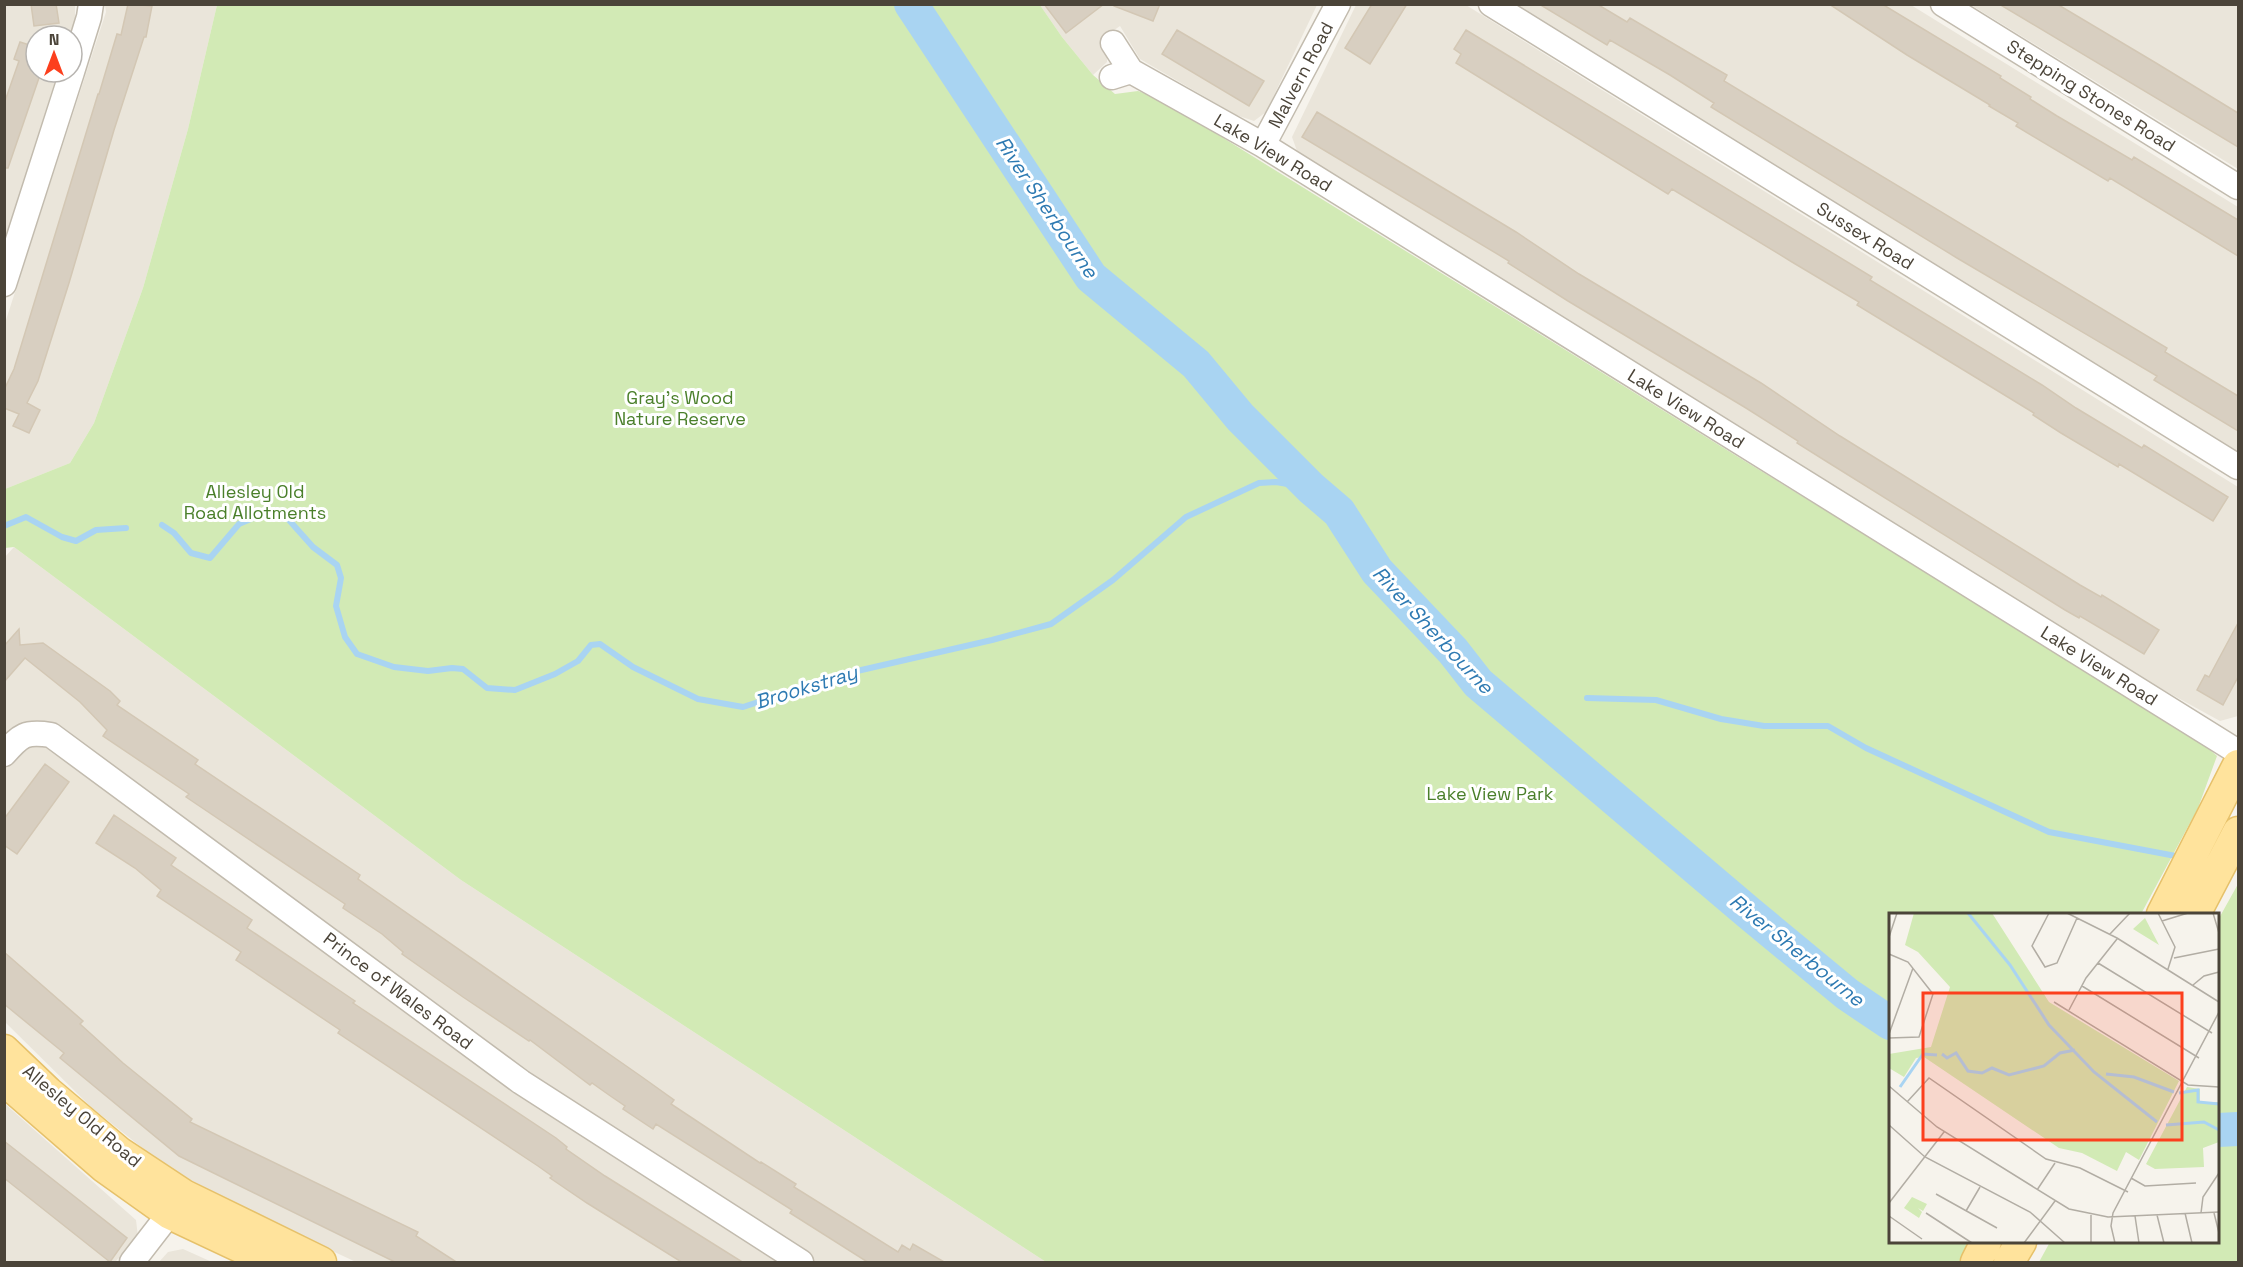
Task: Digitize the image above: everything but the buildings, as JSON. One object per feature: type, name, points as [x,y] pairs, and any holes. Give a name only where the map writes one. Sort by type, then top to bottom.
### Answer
[{"type":"main road","points":[[2163,913],[2238,765]]},
{"type":"main road","points":[[2196,913],[2237,836]]},
{"type":"main road","name":"Allesley Old Road","points":[[4,1050],[48,1092],[177,1204],[272,1263]]},
{"type":"main road","name":"Allesley Old Road","points":[[4,1080],[104,1167],[177,1204],[321,1263]]},
{"type":"main road","points":[[1976,1263],[1986,1243]]},
{"type":"main road","points":[[2009,1263],[2019,1243]]},
{"type":"street","points":[[84,33],[91,4]]},
{"type":"street","name":"Malvern Road","points":[[1263,145],[1338,4]]},
{"type":"street","name":"Sussex Road","points":[[1491,4],[2238,467]]},
{"type":"street","name":"Stepping Stones Road","points":[[1943,4],[2238,187]]},
{"type":"street","name":"Lake View Road","points":[[1113,43],[1121,74],[1263,145],[2238,752]]},
{"type":"street","points":[[4,284],[68,84]]},
{"type":"street","name":"Prince of Wales Road","points":[[4,754],[20,736],[34,732],[51,735],[520,1082],[801,1263]]},
{"type":"street","points":[[132,1263],[177,1204]]},
{"type":"shaded area","points":[[5,5],[75,5],[73,24],[24,24],[24,84],[54,84],[5,240]]},
{"type":"shaded area","points":[[105,5],[217,5],[188,129],[143,288],[94,423],[70,463],[5,489],[5,323],[106,12]]},
{"type":"shaded area","points":[[1040,5],[1317,5],[1266,112],[1254,121],[1236,115],[1140,59],[1120,26],[1100,40],[1107,50],[1107,62],[1093,75]]},
{"type":"shaded area","points":[[1356,5],[1466,5],[2238,487],[2238,716],[2220,721],[2138,676],[1297,151],[1292,137]]},
{"type":"shaded area","points":[[1512,5],[1911,5],[2238,207],[2238,452]]},
{"type":"shaded area","points":[[1971,5],[2238,5],[2238,169]]},
{"type":"shaded area","points":[[14,547],[461,880],[1046,1262],[356,1262],[227,1202],[155,1158],[92,1108],[5,1022],[4,558]]},
{"type":"shaded area","points":[[4,1103],[136,1220],[138,1237],[117,1262],[5,1262]]},
{"type":"shaded area","points":[[183,1249],[212,1262],[159,1262],[168,1252]]},
{"type":"green space","name":"Lake View Park","points":[[217,5],[1040,5],[1093,75],[1115,94],[1138,91],[1162,100],[1743,460],[2193,735],[2217,756],[2198,808],[2142,913],[1889,913],[1889,1243],[1970,1243],[1961,1262],[1046,1262],[461,880],[14,547],[5,548],[5,489],[70,463],[94,423],[143,288],[188,129]]},
{"type":"green space","points":[[2238,884],[2238,1262],[2039,1262],[2049,1243],[2219,1243],[2219,918]]},
{"type":"waterway","name":"River Sherbourne","points":[[911,4],[1091,277],[1196,364],[1240,417],[1311,488],[1339,512],[1377,571],[1453,651],[1478,683],[1847,994],[1889,1022]]},
{"type":"waterway","name":"Brookstray","points":[[162,525],[174,533],[191,553],[210,558],[239,524],[260,515],[288,519],[313,547],[337,565],[341,578],[336,606],[345,637],[357,654],[394,667],[428,671],[463,669],[487,688],[515,690],[555,674],[578,661],[591,645],[600,644],[633,667],[698,699],[743,707],[844,674],[1051,624],[1113,580],[1186,517],[1259,483],[1276,482],[1311,488]]},
{"type":"waterway","name":"Brookstray","points":[[4,526],[26,517],[62,537],[76,541],[96,530],[126,528]]},
{"type":"waterway","name":"River Sherbourne","points":[[1587,698],[1656,700],[1721,719],[1764,726],[1828,726],[1866,748],[2049,832],[2181,857]]},
{"type":"waterway","name":"River Sherbourne","points":[[2219,1130],[2238,1129]]},
{"type":"park label","name":"Gray's Wood Nature Reserve","points":[[680,408]]},
{"type":"park label","name":"Allesley Old Road Allotments","points":[[255,502]]}]
